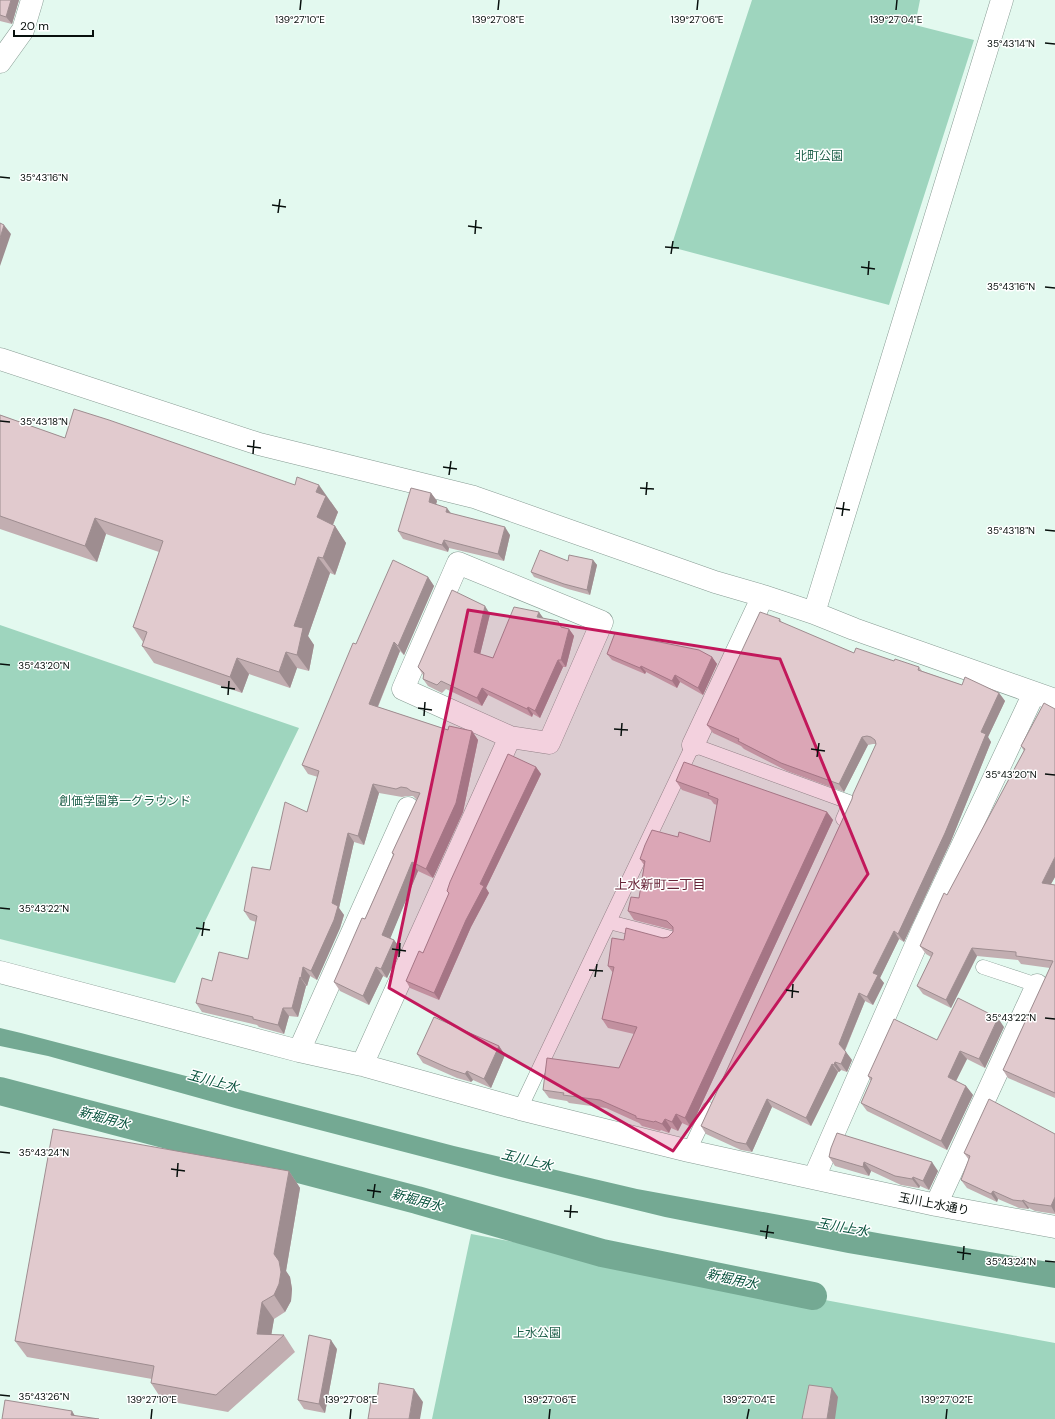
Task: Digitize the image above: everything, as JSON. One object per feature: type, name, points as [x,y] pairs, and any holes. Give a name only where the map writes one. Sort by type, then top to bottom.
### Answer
[{"type":"street","points":[[0,62],[23,30],[32,0]]},
{"type":"street","points":[[814,613],[1002,0]]},
{"type":"street","points":[[0,359],[259,444],[474,497],[715,582],[814,613],[854,629],[1055,700]]},
{"type":"street","points":[[458,563],[602,622],[549,743],[510,737],[403,689],[458,563]]},
{"type":"street","points":[[692,745],[763,596]]},
{"type":"street","points":[[814,1178],[923,929],[1034,693]]},
{"type":"street","points":[[362,1065],[510,737]]},
{"type":"street","points":[[299,1051],[408,808]]},
{"type":"street","name":"玉川上水通り","points":[[0,972],[299,1051],[362,1065],[520,1110],[690,1152],[936,1205],[1055,1226]]},
{"type":"street","points":[[936,1205],[1037,985]]},
{"type":"lane","points":[[520,1110],[692,745],[852,796],[837,832]]},
{"type":"lane","points":[[609,922],[671,938]]},
{"type":"lane","points":[[983,967],[1037,985]]},
{"type":"lane","points":[[690,1152],[713,1101]]},
{"type":"highlighted area","points":[[468,610],[780,659],[868,874],[673,1151],[389,988]]},
{"type":"green space","name":"北町公園","points":[[752,0],[920,0],[915,25],[974,40],[889,305],[671,247]]},
{"type":"green space","name":"創価学園第一グラウンド","points":[[0,625],[299,728],[175,983],[0,939]]},
{"type":"green space","name":"上水公園","points":[[471,1234],[1055,1343],[1055,1419],[432,1419]]},
{"type":"water","name":"玉川上水","points":[[0,1028],[454,1146],[637,1189],[883,1234],[1055,1263],[1055,1288],[848,1253],[665,1217],[497,1176],[235,1108],[48,1056],[0,1046]]},
{"type":"building","points":[[0,0],[11,0],[6,17],[0,15]]},
{"type":"building","points":[[0,223],[4,225],[0,238]]},
{"type":"building","points":[[74,409],[295,485],[297,477],[319,485],[316,492],[326,496],[317,517],[335,526],[323,558],[318,557],[294,626],[303,628],[297,655],[286,652],[279,672],[237,658],[230,677],[142,646],[147,632],[133,627],[163,541],[95,518],[85,546],[0,516],[0,415],[65,438]]},
{"type":"building","points":[[411,488],[431,493],[429,502],[447,508],[446,512],[505,527],[498,554],[444,540],[442,545],[398,531]]},
{"type":"building","points":[[540,550],[568,561],[569,555],[593,560],[587,590],[564,584],[531,572]]},
{"type":"building","points":[[393,560],[428,577],[398,646],[394,642],[369,704],[448,730],[449,726],[472,731],[456,803],[426,869],[412,862],[382,935],[394,940],[381,969],[376,967],[363,996],[334,982],[362,918],[365,919],[394,854],[392,853],[420,793],[411,791],[407,788],[401,787],[396,789],[373,784],[358,836],[348,833],[332,903],[338,906],[334,920],[311,971],[303,967],[292,1008],[283,1008],[278,1025],[253,1019],[253,1017],[196,1003],[202,978],[212,981],[219,952],[248,959],[257,916],[244,911],[252,867],[270,870],[285,802],[307,812],[319,771],[302,765],[353,643],[356,644]]},
{"type":"building","points":[[452,590],[485,606],[474,652],[493,658],[514,607],[539,612],[537,617],[558,621],[561,627],[569,629],[561,660],[558,660],[535,711],[528,707],[527,709],[482,688],[477,698],[441,681],[437,685],[423,679],[424,673],[418,667]]},
{"type":"building","points":[[760,612],[780,619],[779,621],[854,653],[856,648],[894,661],[895,659],[919,667],[918,670],[962,685],[965,677],[999,693],[981,732],[986,734],[945,833],[898,934],[894,931],[873,973],[878,975],[867,997],[859,993],[839,1044],[846,1052],[841,1064],[835,1062],[834,1065],[832,1064],[806,1118],[767,1099],[746,1144],[736,1142],[701,1126],[876,744],[875,740],[871,737],[862,737],[839,784],[781,763],[738,741],[739,739],[707,725]]},
{"type":"building","points":[[615,633],[699,650],[712,657],[698,688],[675,675],[672,681],[641,666],[640,668],[607,654]]},
{"type":"building","points":[[1044,703],[1055,709],[1055,857],[1042,883],[1055,885],[1055,1093],[1003,1070],[1053,961],[1016,956],[1016,952],[972,948],[946,1000],[917,986],[933,953],[920,946],[944,893],[947,895],[1025,749],[1021,746]]},
{"type":"building","points":[[508,754],[536,767],[480,884],[484,886],[466,920],[434,993],[406,981],[419,951],[423,953],[449,893],[447,891],[450,882]]},
{"type":"building","points":[[684,762],[827,812],[685,1118],[676,1114],[672,1122],[665,1119],[662,1124],[655,1121],[636,1118],[636,1116],[600,1100],[563,1095],[564,1093],[543,1090],[547,1058],[619,1068],[637,1027],[602,1019],[614,967],[608,966],[612,938],[624,940],[626,928],[663,938],[668,937],[673,932],[673,927],[667,921],[628,911],[631,897],[639,898],[645,861],[640,859],[652,830],[678,837],[679,832],[710,842],[718,799],[708,795],[709,793],[676,781]]},
{"type":"building","points":[[958,998],[998,1018],[979,1059],[960,1051],[948,1077],[966,1086],[941,1141],[861,1103],[872,1078],[868,1076],[894,1019],[937,1040]]},
{"type":"building","points":[[434,1017],[499,1046],[484,1079],[467,1071],[465,1074],[450,1069],[417,1054]]},
{"type":"building","points":[[989,1099],[1055,1134],[1055,1197],[1051,1206],[1029,1203],[1023,1200],[1013,1200],[993,1191],[991,1194],[961,1180],[970,1156],[964,1153]]},
{"type":"building","points":[[53,1129],[289,1171],[274,1254],[279,1261],[281,1272],[279,1284],[274,1295],[262,1302],[257,1334],[284,1335],[216,1395],[151,1383],[154,1366],[15,1341]]},
{"type":"building","points":[[837,1133],[932,1162],[923,1181],[913,1177],[912,1179],[895,1176],[864,1162],[863,1167],[829,1157]]},
{"type":"building","points":[[309,1335],[331,1340],[319,1404],[298,1400]]},
{"type":"building","points":[[379,1383],[414,1389],[409,1419],[368,1419],[371,1401],[377,1401]]},
{"type":"building","points":[[809,1385],[832,1388],[827,1419],[802,1419]]},
{"type":"building","points":[[5,1400],[72,1411],[71,1415],[99,1419],[2,1419]]},
{"type":"waterway","name":"新堀用水","points":[[0,1091],[417,1200],[602,1253],[813,1296]]},
{"type":"district","name":"上水新町二丁目","points":[[660,884]]}]
